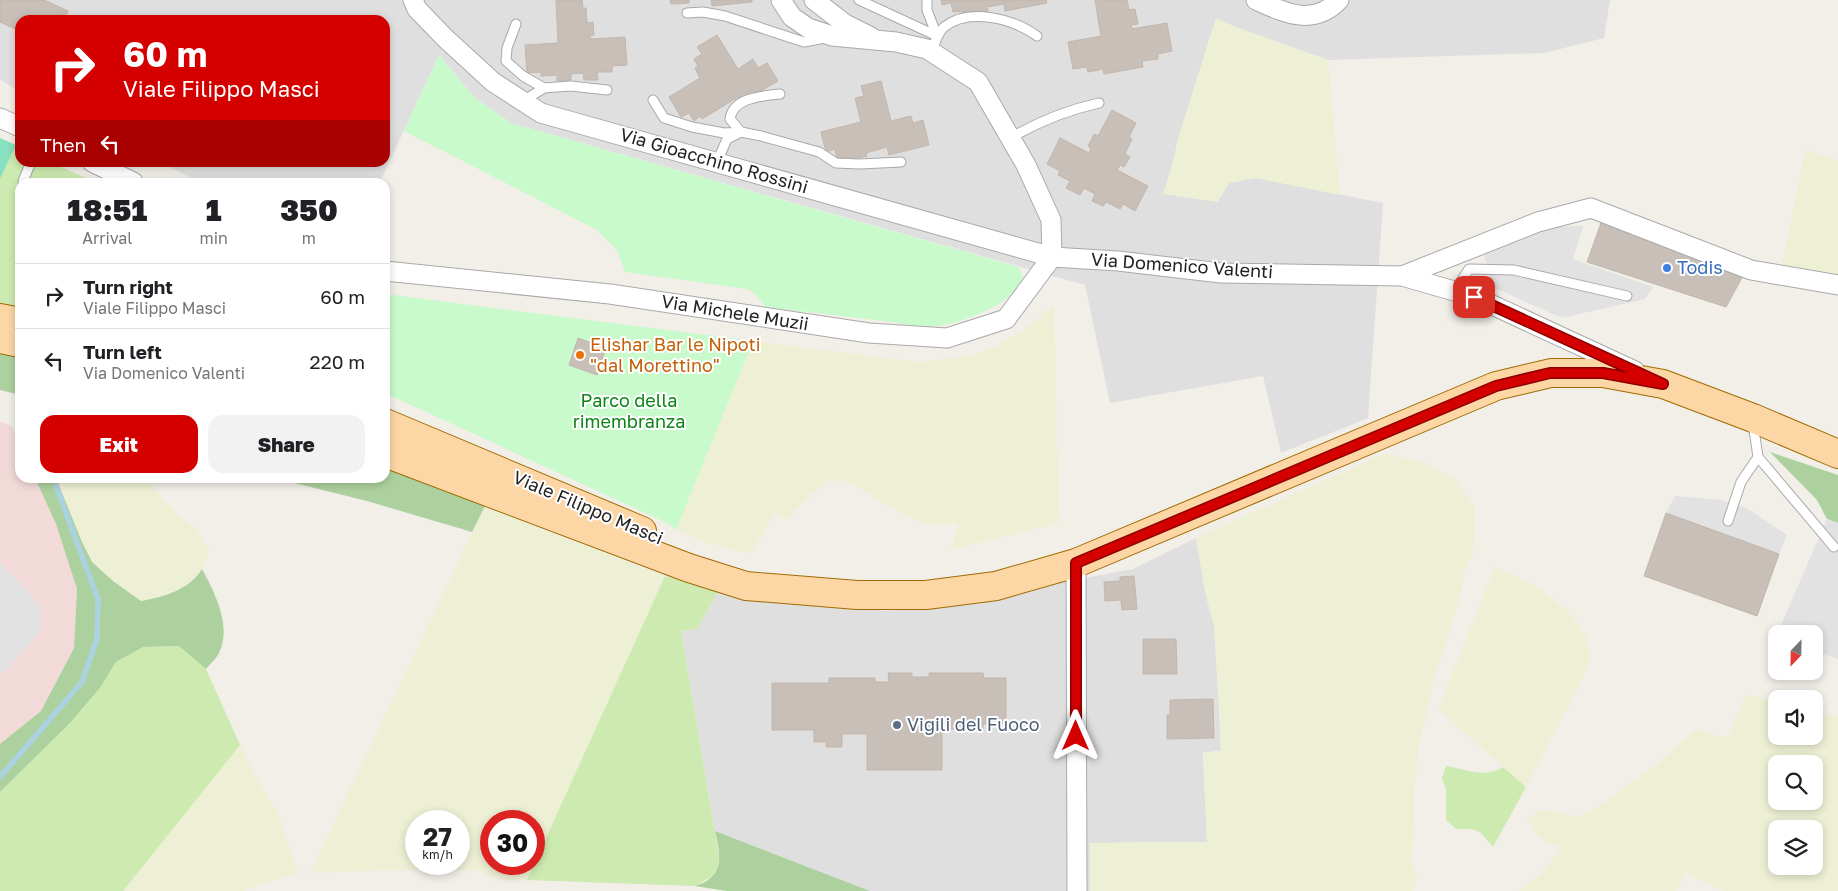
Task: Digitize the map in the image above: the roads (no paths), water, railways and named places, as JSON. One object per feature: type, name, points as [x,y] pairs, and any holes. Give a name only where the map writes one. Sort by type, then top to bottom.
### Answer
[{"type":"main road","points":[[0,318],[15,321]]},
{"type":"main road","points":[[0,339],[15,342]]},
{"type":"main road","name":"Viale Filippo Masci","points":[[390,454],[689,568],[746,586],[857,595],[926,595],[996,586],[1076,563],[1496,386],[1550,373],[1603,373],[1663,384],[1753,418],[1838,454]]},
{"type":"main road","name":"Viale Filippo Masci","points":[[390,425],[695,553],[754,571],[792,589]]},
{"type":"street","name":"Via Gioacchino Rossini","points":[[413,0],[417,9],[492,82],[540,112],[1052,256]]},
{"type":"street","points":[[781,0],[792,17],[808,28],[832,36],[935,44],[978,82],[1026,165],[1051,220],[1052,256]]},
{"type":"street","points":[[814,0],[846,24],[879,41]]},
{"type":"street","points":[[1256,0],[1293,15],[1307,16],[1318,14],[1330,8],[1339,0]]},
{"type":"street","points":[[0,118],[15,126]]},
{"type":"street","points":[[102,167],[125,178]]},
{"type":"street","name":"Via Domenico Valenti","points":[[1402,276],[1538,222],[1591,208],[1751,270],[1838,285]]},
{"type":"street","name":"Via Michele Muzii","points":[[390,272],[610,294],[869,333],[947,338],[1006,318],[1052,256]]},
{"type":"street","name":"Via Domenico Valenti","points":[[1052,256],[1221,272],[1402,276],[1474,297],[1663,384]]},
{"type":"street","points":[[1076,563],[1077,891]]},
{"type":"lane","points":[[859,0],[935,44]]},
{"type":"lane","points":[[927,0],[927,10],[935,44]]},
{"type":"lane","points":[[686,13],[703,12],[725,16],[804,42],[832,36]]},
{"type":"lane","points":[[935,44],[943,28],[956,20],[984,17],[1017,24],[1037,36]]},
{"type":"lane","points":[[516,24],[507,48],[506,61],[523,76],[544,88]]},
{"type":"lane","points":[[523,101],[544,88],[571,86],[607,90]]},
{"type":"lane","points":[[741,132],[730,119],[730,113],[738,104],[761,96],[780,94]]},
{"type":"lane","points":[[653,100],[664,118],[692,127],[724,133],[741,132],[761,136],[819,152],[836,163],[901,162]]},
{"type":"lane","points":[[1010,138],[1030,126],[1069,110],[1099,103]]},
{"type":"lane","points":[[717,162],[727,139],[741,132]]},
{"type":"lane","points":[[1454,291],[1469,269],[1514,270],[1627,296]]},
{"type":"lane","points":[[1753,418],[1758,457],[1834,547]]},
{"type":"lane","points":[[1728,521],[1742,482],[1758,457]]},
{"type":"waterway","points":[[0,777],[82,682],[97,639],[98,599],[56,486]]},
{"type":"place","name":"Todis","points":[[1667,268]]},
{"type":"place","name":"Elishar Bar le Nipoti \"dal Morettino\"","points":[[580,355]]},
{"type":"place","name":"Vigili del Fuoco","points":[[897,725]]},
{"type":"park label","name":"Parco della rimembranza","points":[[629,411]]}]
